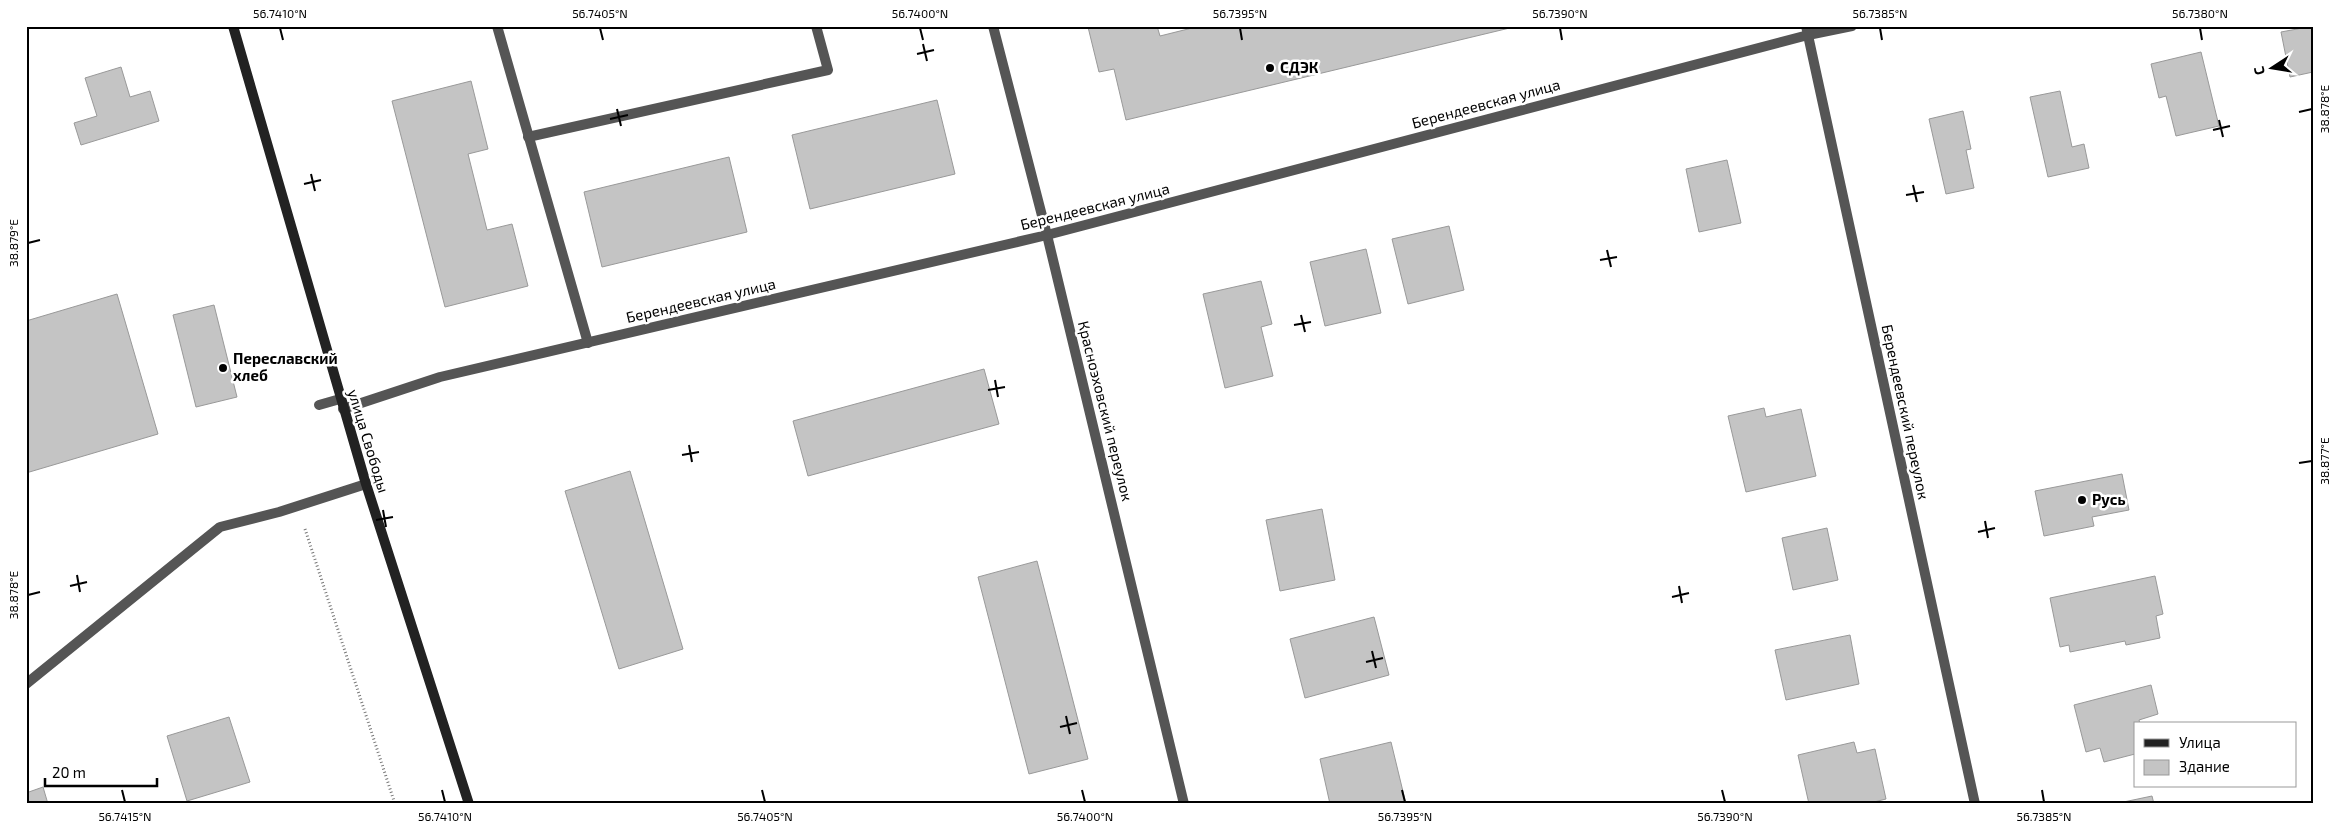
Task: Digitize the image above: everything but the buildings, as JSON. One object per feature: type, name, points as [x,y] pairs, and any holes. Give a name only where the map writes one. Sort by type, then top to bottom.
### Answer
[{"type":"main road","name":"улица Свободы","points":[[233,26],[366,484],[469,804]]},
{"type":"street","points":[[497,26],[588,343]]},
{"type":"street","points":[[528,137],[828,70],[816,26]]},
{"type":"street","name":"Красноэховский переулок","points":[[993,26],[1047,235],[1184,804]]},
{"type":"street","name":"Берендеевская улица","points":[[319,404],[342,404],[440,377],[1047,235],[1807,31],[1852,26]]},
{"type":"street","name":"Берендеевский переулок","points":[[1807,31],[1975,804]]},
{"type":"street","points":[[26,684],[220,527],[297,506],[366,484]]},
{"type":"path","points":[[297,506],[395,804]]},
{"type":"place","name":"СДЭК","points":[[1270,68]]},
{"type":"place","name":"Переславский хлеб","points":[[223,368]]},
{"type":"place","name":"Русь","points":[[2082,500]]}]
